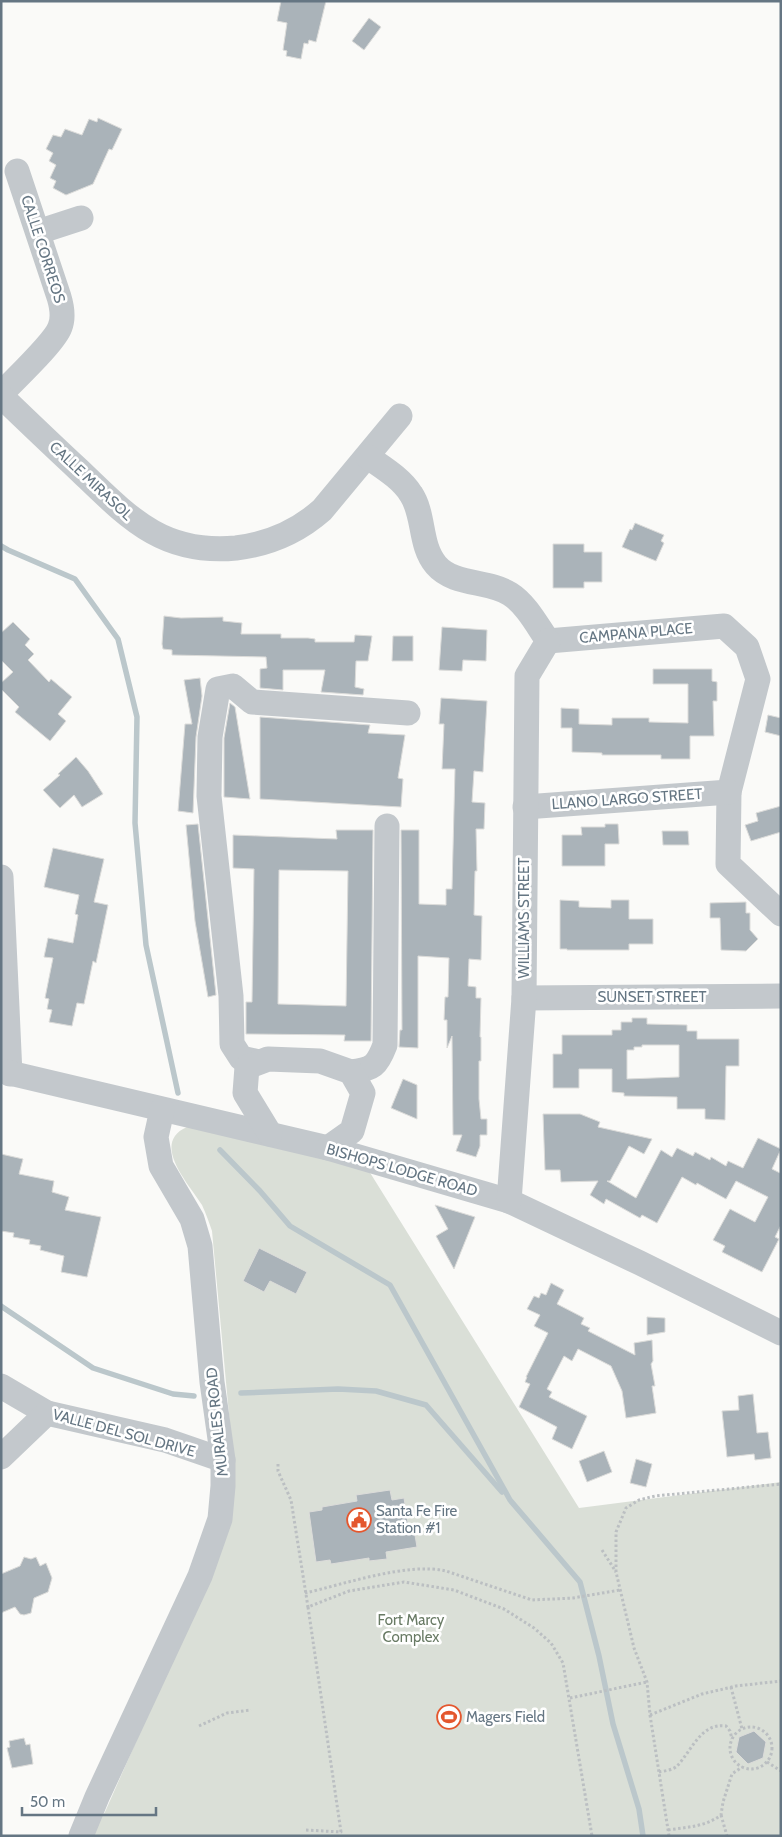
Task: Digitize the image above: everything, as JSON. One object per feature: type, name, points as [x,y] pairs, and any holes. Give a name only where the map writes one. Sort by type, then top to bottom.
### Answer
[{"type":"street","name":"CALLE CORREOS","points":[[1,395],[57,334],[61,327],[61,304],[17,171]]},
{"type":"street","points":[[38,232],[81,218]]},
{"type":"street","name":"CALLE MIRASOL","points":[[1,395],[120,510],[134,521],[162,537],[179,544],[226,549],[243,547],[278,538],[308,522],[322,510],[400,416]]},
{"type":"street","points":[[368,456],[391,474],[411,494],[416,504],[426,544],[436,565],[446,573],[457,578],[511,594],[526,610],[548,641]]},
{"type":"street","name":"CAMPANA PLACE","points":[[548,641],[724,626],[747,647],[758,678],[729,792]]},
{"type":"street","name":"WILLIAMS STREET","points":[[508,1200],[524,998],[527,676],[548,641]]},
{"type":"street","points":[[259,1062],[241,1058],[232,1044],[231,996],[209,796],[210,737],[218,689],[233,686],[252,702],[408,713]]},
{"type":"street","points":[[729,792],[728,864],[781,914]]},
{"type":"street","name":"LLANO LARGO STREET","points":[[525,807],[729,792]]},
{"type":"street","points":[[270,1134],[245,1093],[247,1066],[268,1059],[320,1061],[351,1072],[369,1070],[380,1060],[385,1045],[387,826]]},
{"type":"street","points":[[1,876],[6,1072]]},
{"type":"street","name":"SUNSET STREET","points":[[524,998],[781,996]]},
{"type":"street","name":"BISHOPS LODGE ROAD","points":[[6,1072],[328,1148],[508,1200],[779,1327]]},
{"type":"street","points":[[328,1148],[352,1130],[363,1093],[351,1072]]},
{"type":"street","name":"MURALES ROAD","points":[[81,1836],[97,1797],[200,1576],[220,1519],[224,1486],[200,1246],[192,1219],[161,1166],[156,1137],[162,1110]]},
{"type":"street","name":"VALLE DEL SOL DRIVE","points":[[1,1386],[47,1413],[165,1440],[222,1460]]},
{"type":"street","points":[[1,1457],[47,1413]]},
{"type":"path","points":[[278,1464],[278,1471],[292,1500],[341,1832],[306,1830]]},
{"type":"path","points":[[669,1836],[645,1682],[634,1648],[616,1572],[616,1532],[626,1508],[639,1500],[655,1496],[781,1484]]},
{"type":"path","points":[[602,1550],[616,1572]]},
{"type":"path","points":[[305,1593],[400,1570],[437,1569],[532,1600],[572,1598],[620,1590]]},
{"type":"path","points":[[308,1607],[349,1591],[404,1582],[454,1590],[504,1609],[534,1628],[552,1643],[563,1664],[592,1836]]},
{"type":"path","points":[[570,1698],[645,1682]]},
{"type":"path","points":[[650,1715],[702,1694],[730,1687],[781,1682]]},
{"type":"path","points":[[730,1687],[742,1729]]},
{"type":"path","points":[[199,1726],[228,1713],[251,1710]]},
{"type":"path","points":[[658,1772],[676,1768],[706,1731],[721,1725],[726,1726],[730,1731],[732,1758],[742,1767],[756,1769],[767,1762],[773,1750],[769,1737],[758,1728],[742,1729],[732,1740]]},
{"type":"path","points":[[767,1762],[781,1771]]},
{"type":"path","points":[[727,1836],[721,1815],[723,1802],[732,1774],[742,1767]]},
{"type":"path","points":[[668,1830],[702,1825],[721,1815]]},
{"type":"green space","name":"Fort Marcy Complex","points":[[187,1127],[364,1163],[579,1508],[781,1482],[781,1836],[89,1836],[105,1812],[218,1556],[235,1479],[212,1231],[202,1205],[182,1175],[172,1153],[172,1143],[176,1134]]},
{"type":"building","points":[[281,1],[326,1],[316,42],[309,40],[308,44],[304,43],[301,59],[286,56],[287,51],[283,50],[287,23],[277,21]]},
{"type":"building","points":[[369,18],[381,27],[364,50],[352,41]]},
{"type":"building","points":[[98,118],[122,129],[112,150],[109,149],[93,184],[66,195],[53,188],[56,181],[50,178],[56,165],[49,161],[53,153],[46,149],[53,135],[61,137],[65,129],[82,135],[89,119],[97,122]]},
{"type":"building","points":[[635,523],[664,535],[661,541],[664,543],[656,561],[622,547],[630,529],[632,530]]},
{"type":"building","points":[[553,544],[584,544],[584,552],[602,552],[602,582],[584,582],[584,588],[553,588]]},
{"type":"building","points":[[164,616],[181,618],[223,617],[223,621],[242,623],[241,634],[281,634],[281,638],[308,638],[315,639],[315,642],[354,642],[355,635],[372,636],[368,661],[356,661],[355,687],[364,689],[363,695],[321,692],[325,670],[283,670],[283,690],[260,688],[260,669],[267,668],[266,657],[172,655],[172,650],[163,649]]},
{"type":"building","points":[[13,622],[30,639],[25,645],[34,654],[28,660],[49,682],[51,679],[72,697],[58,714],[66,721],[50,741],[15,712],[19,707],[1,689],[1,683],[13,672],[1,660],[1,633]]},
{"type":"building","points":[[442,627],[487,630],[486,661],[463,660],[462,671],[439,670]]},
{"type":"building","points":[[393,636],[413,636],[413,661],[392,661]]},
{"type":"building","points":[[653,669],[712,669],[712,681],[717,682],[717,701],[713,701],[714,736],[690,736],[690,759],[661,759],[661,755],[602,755],[602,753],[572,752],[572,728],[561,728],[561,708],[579,709],[579,724],[612,725],[612,718],[649,718],[649,722],[688,723],[688,684],[653,684]]},
{"type":"building","points":[[200,678],[202,696],[196,737],[193,813],[178,811],[185,724],[192,724],[184,680]]},
{"type":"building","points":[[441,698],[487,701],[483,772],[474,771],[472,802],[485,803],[484,829],[476,829],[477,871],[475,871],[474,915],[482,916],[481,960],[469,959],[468,986],[476,987],[476,998],[481,998],[479,1099],[481,1119],[487,1119],[487,1135],[480,1135],[480,1146],[476,1157],[456,1151],[462,1135],[453,1135],[452,1036],[447,1048],[447,1020],[444,1020],[445,997],[448,997],[449,958],[418,956],[418,1048],[399,1047],[400,1030],[402,1030],[401,830],[419,830],[419,904],[446,905],[446,889],[452,889],[455,769],[442,769],[444,724],[439,724]]},
{"type":"building","points":[[230,703],[235,707],[250,799],[224,797],[224,738]]},
{"type":"building","points":[[768,715],[781,718],[781,736],[765,732]]},
{"type":"building","points":[[260,717],[370,725],[368,733],[405,735],[398,778],[403,779],[401,807],[260,799]]},
{"type":"building","points":[[76,757],[103,794],[82,807],[74,795],[60,808],[43,790]]},
{"type":"building","points":[[781,806],[781,832],[751,841],[745,825],[758,821],[756,813]]},
{"type":"building","points":[[198,824],[216,995],[208,997],[195,921],[186,825]]},
{"type":"building","points":[[605,824],[618,824],[619,844],[605,844],[605,866],[562,866],[562,835],[582,835],[581,827],[605,827]]},
{"type":"building","points":[[336,830],[373,830],[371,1041],[344,1041],[345,1035],[246,1034],[246,1002],[252,1002],[254,869],[233,868],[233,835],[337,839]],"holes":[[[279,870],[348,871],[346,1006],[278,1004]]]},
{"type":"building","points":[[662,831],[688,831],[689,845],[663,845]]},
{"type":"building","points":[[53,848],[104,859],[94,902],[108,905],[96,963],[93,961],[84,1004],[77,1003],[72,1026],[49,1022],[52,1010],[47,1009],[49,999],[45,998],[53,958],[44,957],[48,938],[73,943],[78,915],[75,914],[79,895],[44,887]]},
{"type":"building","points":[[560,900],[579,901],[579,907],[611,908],[611,900],[629,900],[629,919],[653,919],[653,944],[629,944],[629,950],[560,949]]},
{"type":"building","points":[[746,902],[746,913],[750,913],[750,930],[758,939],[746,951],[721,950],[720,918],[710,918],[710,903]]},
{"type":"building","points":[[632,1018],[647,1018],[647,1024],[687,1025],[687,1031],[697,1031],[697,1039],[739,1039],[739,1066],[726,1066],[725,1120],[705,1119],[705,1109],[677,1109],[677,1097],[624,1096],[624,1093],[612,1092],[612,1069],[579,1069],[579,1088],[553,1088],[553,1054],[562,1054],[562,1035],[612,1035],[612,1030],[621,1030],[621,1022],[632,1022]],"holes":[[[642,1045],[679,1045],[679,1077],[627,1079],[627,1050],[634,1050],[634,1047],[642,1047]]]},
{"type":"building","points":[[403,1079],[417,1085],[417,1119],[391,1108]]},
{"type":"building","points":[[543,1114],[580,1114],[600,1122],[598,1127],[652,1139],[644,1154],[629,1146],[610,1181],[607,1181],[636,1198],[661,1150],[672,1157],[677,1148],[693,1156],[695,1152],[710,1160],[711,1157],[726,1166],[728,1161],[743,1168],[758,1138],[781,1149],[772,1169],[781,1172],[781,1225],[775,1237],[779,1239],[762,1272],[722,1252],[725,1246],[713,1240],[730,1209],[755,1222],[768,1197],[736,1181],[726,1199],[682,1177],[657,1223],[642,1215],[640,1218],[606,1199],[604,1204],[590,1195],[598,1181],[561,1182],[560,1170],[545,1170]]},
{"type":"building","points":[[1,1154],[23,1159],[19,1174],[54,1181],[52,1192],[69,1197],[65,1210],[101,1217],[87,1277],[61,1272],[64,1256],[40,1250],[41,1246],[29,1244],[30,1240],[13,1237],[14,1233],[1,1231]]},
{"type":"building","points":[[435,1205],[475,1217],[454,1269],[436,1236],[448,1229]]},
{"type":"building","points":[[259,1248],[307,1272],[296,1294],[270,1281],[264,1292],[243,1281]]},
{"type":"building","points":[[551,1283],[564,1290],[557,1304],[584,1318],[581,1324],[590,1328],[588,1331],[635,1355],[634,1343],[652,1340],[653,1361],[651,1364],[655,1386],[652,1386],[656,1413],[626,1418],[622,1391],[611,1366],[578,1349],[572,1361],[564,1356],[547,1389],[552,1392],[549,1397],[587,1416],[572,1449],[552,1439],[557,1427],[519,1407],[530,1384],[525,1382],[526,1377],[548,1333],[534,1326],[540,1315],[527,1309],[534,1296],[539,1298],[541,1293],[546,1295]]},
{"type":"building","points":[[647,1317],[665,1318],[665,1332],[647,1335]]},
{"type":"building","points":[[753,1394],[757,1433],[768,1432],[771,1458],[755,1460],[754,1454],[727,1457],[722,1411],[739,1410],[738,1396]]},
{"type":"building","points":[[604,1451],[612,1472],[587,1482],[579,1461]]},
{"type":"building","points":[[636,1459],[652,1464],[646,1487],[630,1483]]},
{"type":"building","name":"Santa Fe Fire Station #1","points":[[390,1490],[392,1500],[404,1498],[409,1529],[414,1529],[417,1547],[386,1552],[387,1559],[369,1561],[369,1558],[331,1564],[330,1560],[316,1562],[309,1512],[322,1510],[322,1507],[357,1501],[356,1495]]},
{"type":"building","points":[[24,1557],[31,1559],[36,1557],[40,1566],[46,1563],[52,1578],[48,1592],[34,1598],[31,1613],[20,1614],[15,1607],[1,1613],[1,1574],[20,1566]]},
{"type":"building","points":[[754,1731],[766,1742],[763,1758],[748,1764],[736,1752],[739,1737]]},
{"type":"building","points":[[24,1738],[26,1745],[30,1744],[33,1764],[12,1768],[7,1748],[10,1747],[9,1741]]},
{"type":"waterway","points":[[1,546],[75,579],[118,639],[137,717],[135,823],[146,945],[178,1093]]},
{"type":"waterway","points":[[220,1150],[260,1191],[290,1226],[390,1285],[510,1500],[580,1582],[599,1656],[613,1724],[639,1809],[643,1836]]},
{"type":"waterway","points":[[1,1306],[93,1368],[173,1394],[194,1396]]},
{"type":"waterway","points":[[241,1393],[338,1389],[376,1391],[426,1405],[502,1492]]},
{"type":"place","name":"Santa Fe Fire Station #1","points":[[359,1520]]},
{"type":"place","name":"Magers Field","points":[[449,1717]]}]
